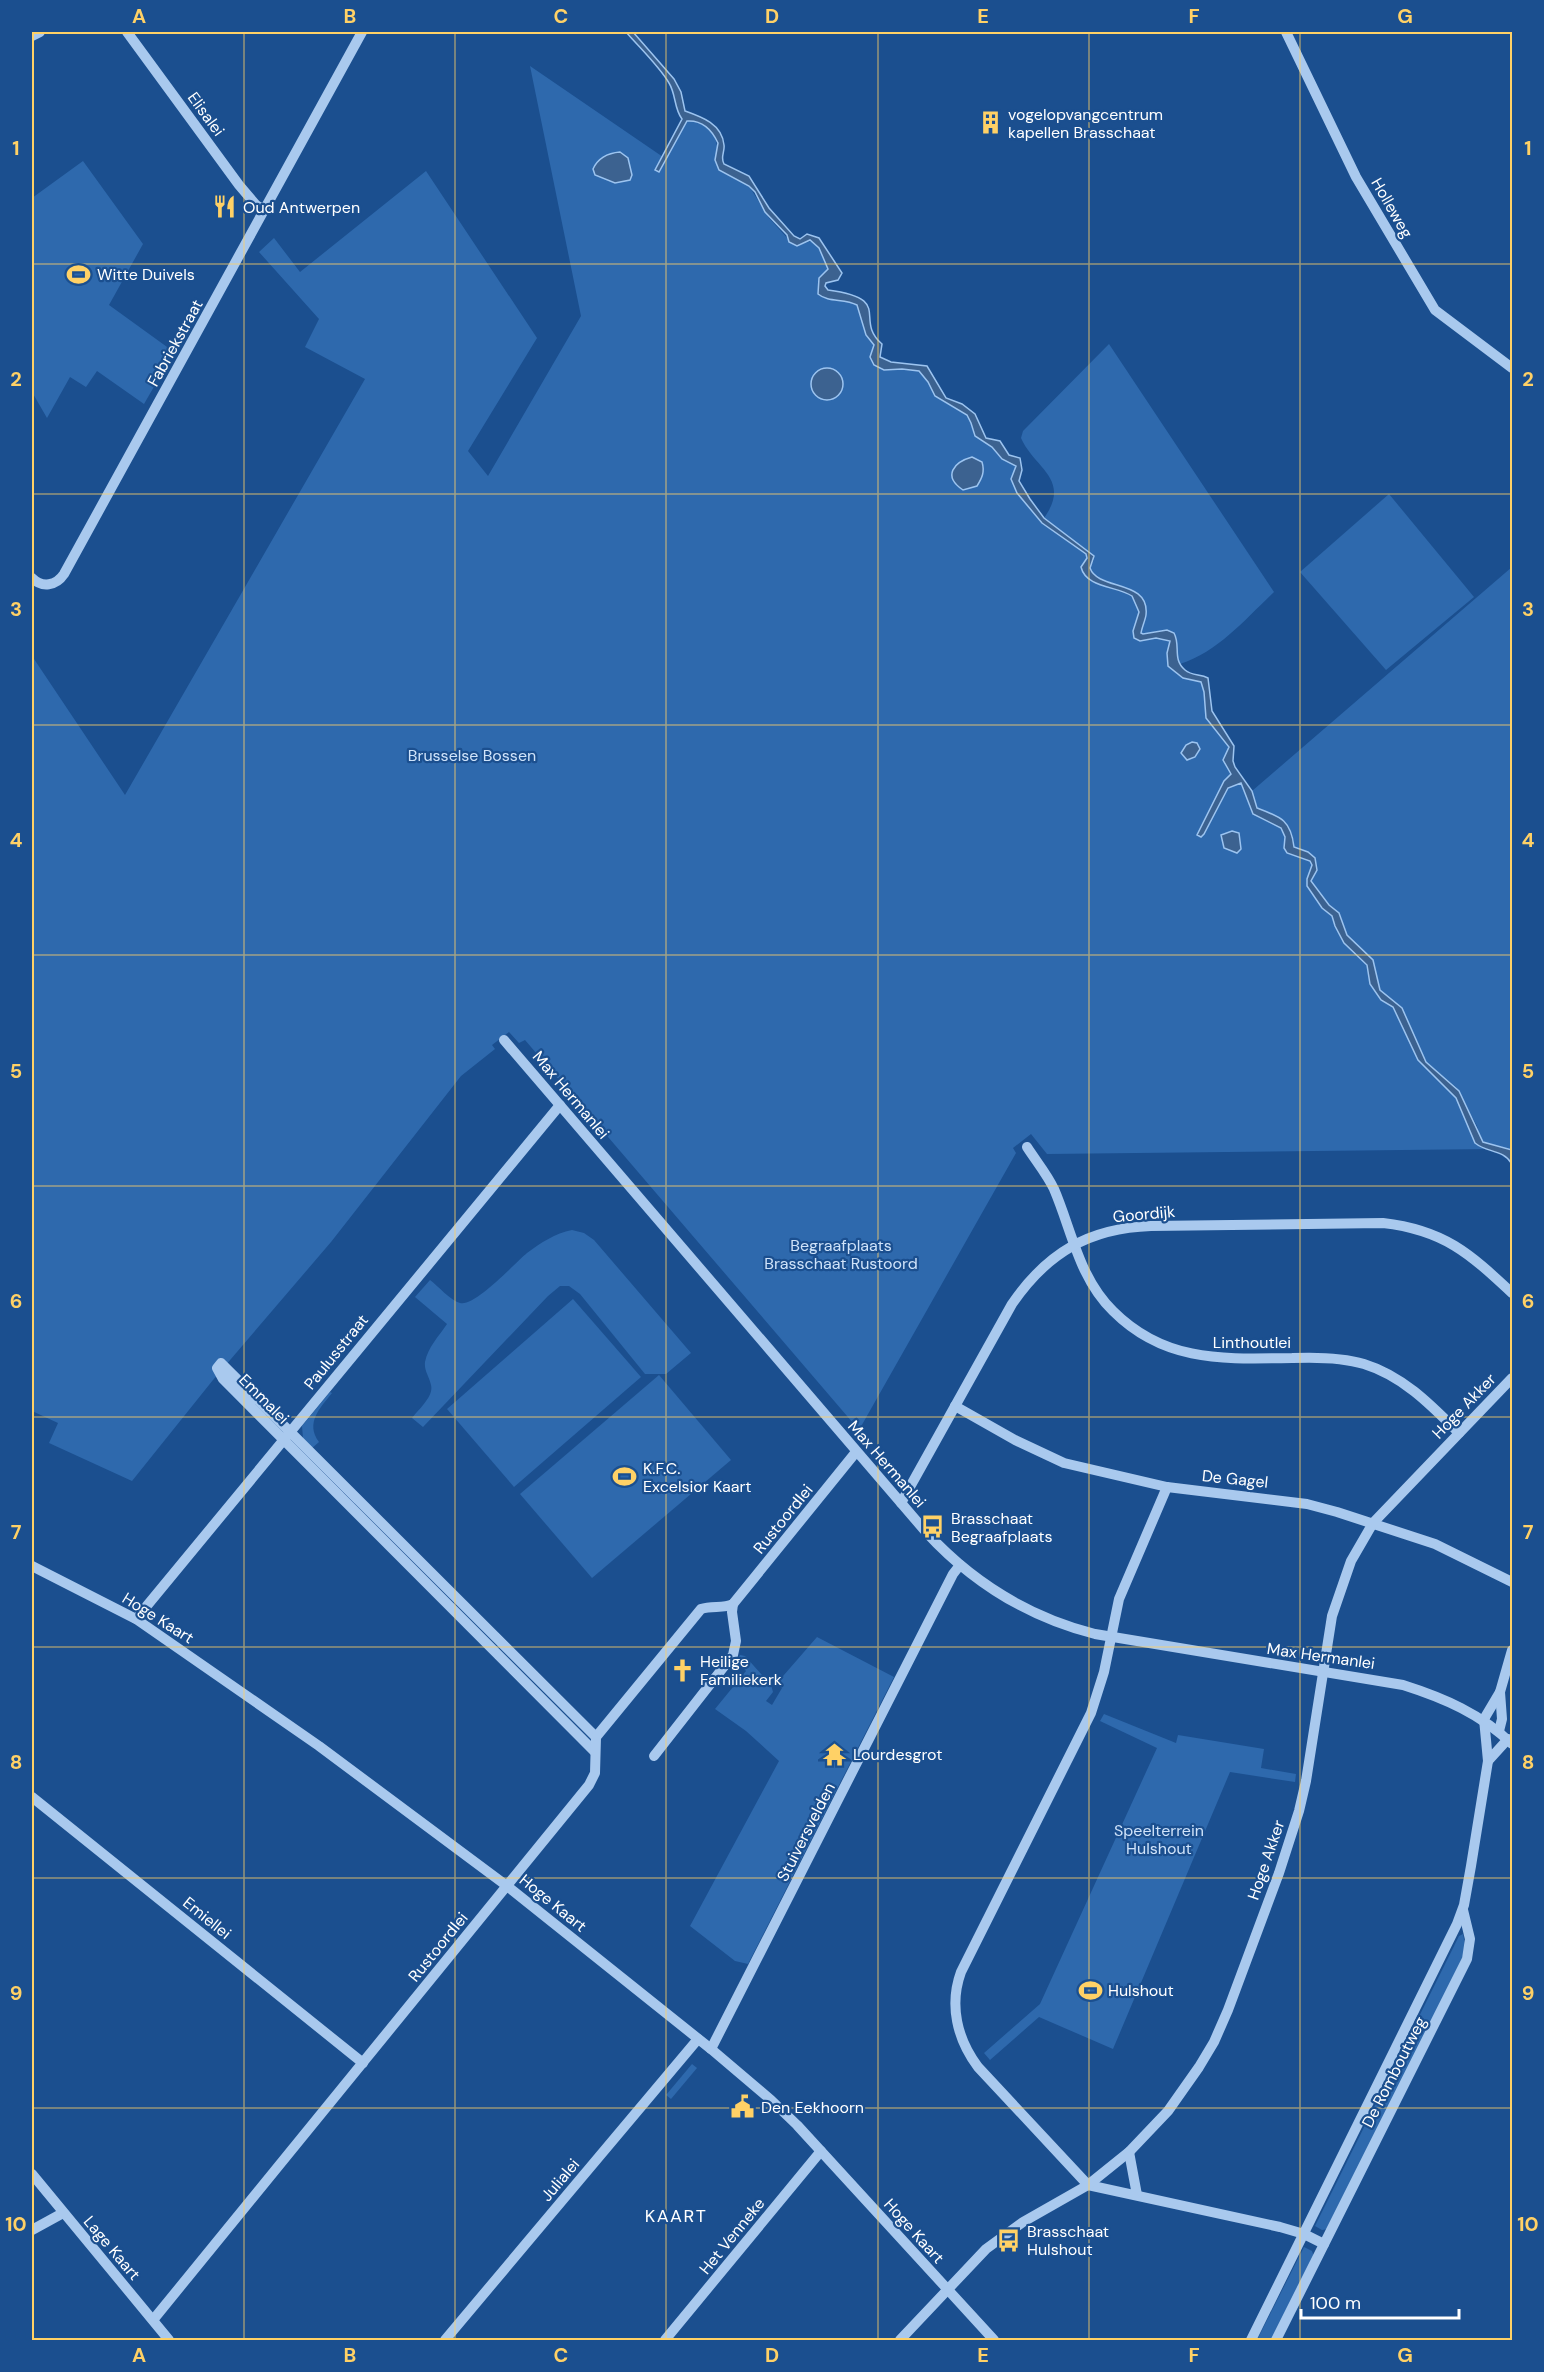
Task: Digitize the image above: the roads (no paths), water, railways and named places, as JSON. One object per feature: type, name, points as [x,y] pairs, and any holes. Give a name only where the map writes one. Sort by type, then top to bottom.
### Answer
[{"type":"street","points":[[32,36],[40,32]]},
{"type":"street","name":"Elisalei","points":[[127,32],[239,185],[256,205],[264,210]]},
{"type":"street","name":"Fabriekstraat","points":[[33,580],[42,585],[53,584],[64,574],[362,32]]},
{"type":"street","name":"Holleweg","points":[[1286,32],[1356,177],[1435,310],[1512,368]]},
{"type":"street","name":"Max Hermanlei","points":[[504,1040],[936,1543],[984,1584],[1025,1609],[1074,1628],[1111,1637],[1403,1685],[1451,1702],[1484,1719],[1510,1741]]},
{"type":"street","name":"Paulusstraat","points":[[136,1619],[560,1105]]},
{"type":"street","name":"Linthoutlei","points":[[1027,1147],[1053,1188],[1081,1266],[1101,1298],[1128,1325],[1160,1344],[1178,1351],[1217,1358],[1330,1358],[1364,1364],[1383,1371],[1415,1390],[1459,1433]]},
{"type":"street","name":"Goordijk","points":[[901,1503],[1023,1288],[1052,1258],[1073,1245],[1101,1233],[1141,1226],[1372,1223],[1400,1225],[1419,1229],[1455,1244],[1471,1255],[1512,1293]]},
{"type":"street","name":"Emmalei","points":[[595,1752],[287,1436],[221,1363],[217,1368],[223,1379],[287,1436],[596,1737]]},
{"type":"street","name":"Hoge Akker","points":[[900,2340],[976,2258],[1006,2234],[1088,2185],[1148,2134],[1182,2094],[1214,2042],[1228,2010],[1279,1873],[1299,1811],[1337,1596],[1350,1561],[1373,1523],[1512,1378]]},
{"type":"street","name":"De Gagel","points":[[955,1406],[1015,1440],[1064,1463],[1167,1487],[1307,1504],[1435,1544],[1512,1582]]},
{"type":"street","name":"Rustoordlei","points":[[733,1604],[856,1452]]},
{"type":"street","points":[[1167,1487],[1126,1582],[1114,1616],[1102,1680],[1091,1713],[962,1972],[955,2000],[958,2028],[968,2053],[1088,2185],[1304,2234],[1324,2244]]},
{"type":"street","name":"Stuiversvelden","points":[[711,2049],[953,1574],[960,1565]]},
{"type":"street","name":"Hoge Kaart","points":[[32,1566],[136,1619],[319,1746],[507,1886],[711,2049],[771,2100],[821,2151],[994,2340]]},
{"type":"street","points":[[596,1737],[701,1609],[733,1604],[736,1641],[733,1655],[654,1755]]},
{"type":"street","points":[[1484,1719],[1500,1692],[1512,1650]]},
{"type":"street","points":[[1499,1731],[1502,1719],[1500,1692]]},
{"type":"street","name":"De Romboutweg","points":[[1251,2340],[1450,1942],[1462,1910],[1488,1761],[1484,1719]]},
{"type":"street","name":"Rustoordlei","points":[[153,2320],[590,1785],[595,1773],[596,1737]]},
{"type":"street","points":[[1488,1761],[1510,1741]]},
{"type":"street","name":"Emiellei","points":[[32,1797],[363,2063]]},
{"type":"street","name":"De Romboutweg","points":[[1276,2340],[1467,1959],[1470,1939],[1462,1910]]},
{"type":"street","name":"Julialei","points":[[445,2340],[698,2039]]},
{"type":"street","name":"Het Venneke","points":[[665,2340],[821,2151]]},
{"type":"street","points":[[1129,2152],[1137,2195]]},
{"type":"street","name":"Lage Kaart","points":[[32,2174],[169,2340]]},
{"type":"street","points":[[32,2230],[63,2213]]},
{"type":"place","name":"vogelopvangcentrum kapellen Brasschaat","points":[[990,123]]},
{"type":"place","name":"Oud Antwerpen","points":[[225,207]]},
{"type":"place","name":"Witte Duivels","points":[[79,274]]},
{"type":"place","name":"K.F.C. Excelsior Kaart","points":[[625,1477]]},
{"type":"place","name":"Brasschaat Begraafplaats","points":[[933,1527]]},
{"type":"place","name":"Heilige Familiekerk","points":[[682,1670]]},
{"type":"place","name":"Lourdesgrot","points":[[835,1754]]},
{"type":"place","name":"Hulshout","points":[[1090,1990]]},
{"type":"place","name":"Den Eekhoorn","points":[[743,2107]]},
{"type":"place","name":"Brasschaat Hulshout","points":[[1009,2240]]},
{"type":"district","name":"KAART","points":[[676,2216]]},
{"type":"park label","name":"Brusselse Bossen","points":[[472,755]]},
{"type":"park label","name":"Begraafplaats Brasschaat Rustoord","points":[[841,1254]]},
{"type":"park label","name":"Speelterrein Hulshout","points":[[1159,1839]]}]
